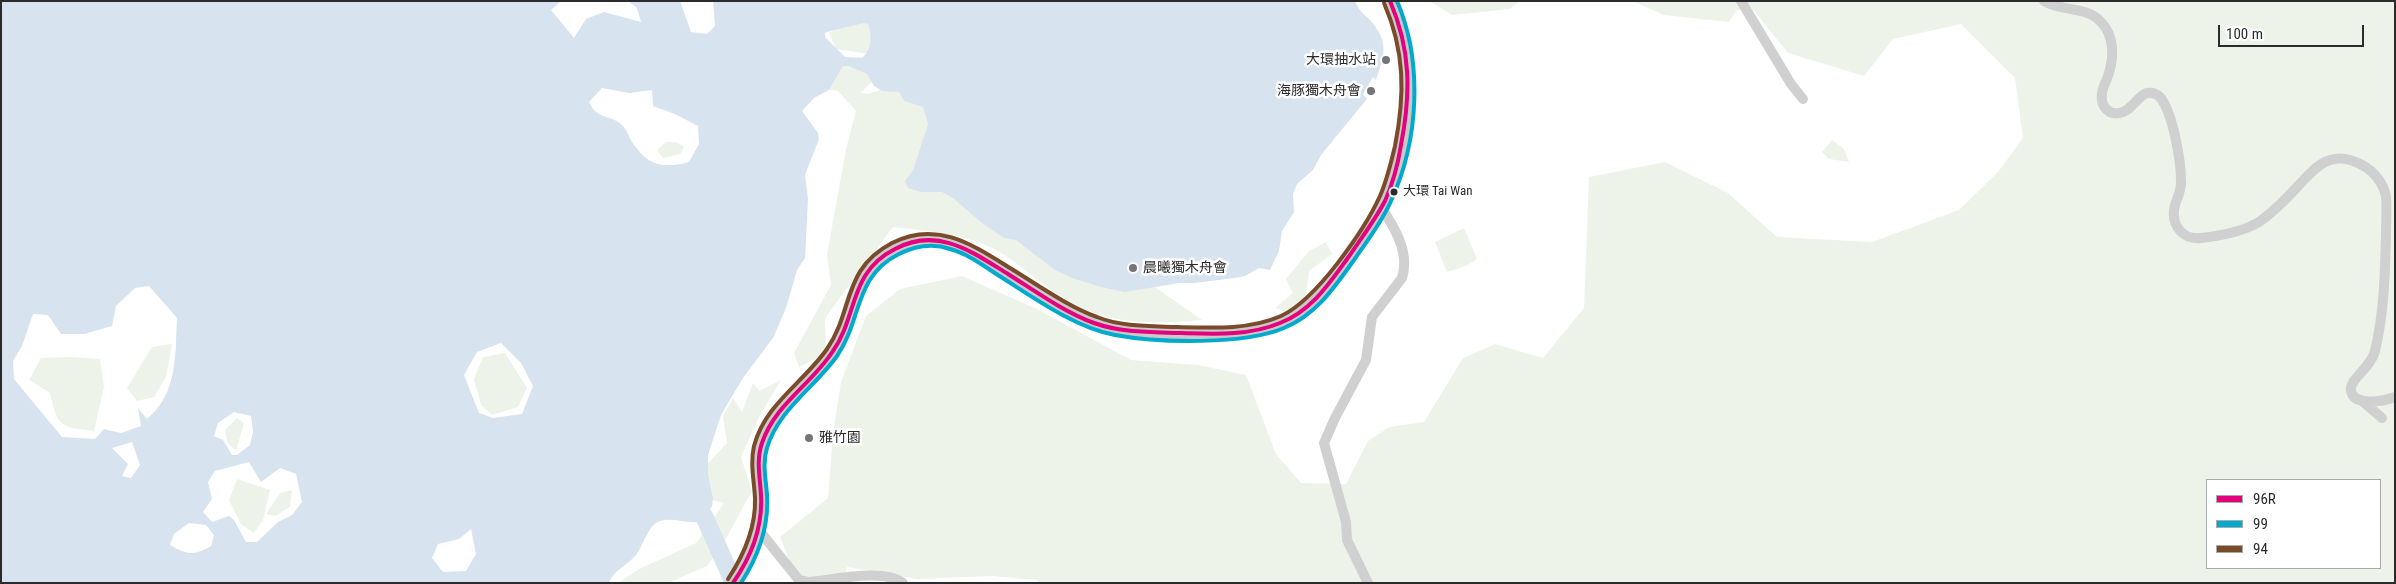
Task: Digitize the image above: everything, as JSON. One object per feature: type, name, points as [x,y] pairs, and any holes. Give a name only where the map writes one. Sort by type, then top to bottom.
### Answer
[{"type":"main road","points":[[736,579],[751,554],[758,529],[761,506],[758,461],[765,434],[775,416],[835,348],[846,323],[857,289],[866,273],[894,249],[922,240],[944,241],[956,244],[1081,317],[1116,330],[1244,333],[1286,321],[1316,300],[1332,281],[1381,207],[1397,167],[1408,81],[1405,43],[1390,1]]},
{"type":"street","points":[[1741,1],[1790,84],[1803,99]]},
{"type":"street","points":[[2044,1],[2057,7],[2089,14],[2100,20],[2106,30],[2111,40],[2112,57],[2102,96],[2104,106],[2108,111],[2124,112],[2147,93],[2156,94],[2162,99],[2173,134],[2181,176],[2181,190],[2174,210],[2175,220],[2180,230],[2187,236],[2203,238],[2256,223],[2295,189],[2313,169],[2326,160],[2338,159],[2357,162],[2376,176],[2386,198],[2381,326],[2372,361],[2352,381],[2350,389],[2352,395],[2361,400],[2382,418]]},
{"type":"street","points":[[1368,583],[1347,540],[1346,522],[1324,443],[1366,360],[1372,317],[1402,278],[1404,270],[1402,246],[1381,207]]},
{"type":"street","points":[[2361,400],[2382,401],[2395,397]]},
{"type":"street","points":[[758,529],[799,580],[808,582],[878,576],[895,577],[903,583]]},
{"type":"shaded area","points":[[1,1],[561,1],[551,10],[574,38],[586,19],[604,12],[641,22],[637,8],[628,1],[680,1],[691,32],[707,34],[715,26],[713,1],[1355,1],[1363,14],[1376,28],[1383,42],[1383,56],[1376,80],[1373,77],[1363,94],[1367,99],[1321,155],[1313,170],[1297,184],[1293,194],[1294,212],[1282,231],[1279,251],[1270,270],[1259,268],[1245,276],[1235,278],[1179,283],[1125,292],[1072,278],[1055,270],[1016,240],[1004,238],[983,224],[953,198],[942,192],[921,192],[908,188],[905,181],[913,170],[928,124],[923,107],[904,101],[899,92],[882,91],[874,86],[867,74],[849,66],[843,66],[829,90],[814,98],[802,111],[818,133],[819,139],[805,175],[808,199],[805,258],[797,270],[786,308],[773,338],[743,378],[721,415],[708,455],[708,475],[713,498],[712,506],[703,521],[665,520],[656,523],[635,556],[615,574],[609,583],[1,583]],"holes":[[[864,23],[868,24],[870,33],[868,51],[862,58],[845,57],[825,37],[825,33]],[[602,88],[629,93],[652,90],[653,106],[675,114],[698,126],[699,144],[689,162],[671,165],[656,164],[638,150],[622,125],[613,119],[600,115],[589,102]],[[149,286],[177,318],[175,359],[170,385],[157,409],[147,419],[138,408],[141,426],[121,433],[104,429],[95,439],[62,437],[14,379],[13,361],[22,346],[33,314],[48,315],[61,334],[84,334],[112,326],[116,306],[135,288]],[[501,343],[521,363],[533,386],[522,414],[493,418],[479,413],[464,375],[477,352]],[[234,412],[251,416],[253,432],[250,445],[237,455],[232,455],[223,440],[214,436],[218,423]],[[132,442],[140,465],[131,478],[122,476],[128,464],[112,448]],[[249,462],[261,482],[280,468],[296,474],[302,502],[292,515],[278,522],[257,542],[246,542],[234,520],[229,516],[212,522],[203,512],[212,499],[208,482],[215,471]],[[189,523],[206,525],[214,535],[211,546],[195,553],[170,545],[174,534]],[[471,529],[476,554],[466,571],[443,572],[432,558],[438,544],[459,539]]]},
{"type":"shaded area","points":[[1429,1],[1520,1],[1510,9],[1452,15]]},
{"type":"shaded area","points":[[1632,1],[2395,1],[2395,583],[1041,583],[1036,580],[992,576],[917,579],[847,567],[842,583],[811,583],[792,567],[780,537],[828,498],[833,434],[841,382],[866,316],[900,289],[962,276],[1037,309],[1131,360],[1198,365],[1246,375],[1276,454],[1301,483],[1346,484],[1368,441],[1389,427],[1424,422],[1463,358],[1495,344],[1543,358],[1584,308],[1589,177],[1665,162],[1728,193],[1777,237],[1872,242],[1959,210],[1998,172],[2023,138],[2015,78],[1961,24],[1893,39],[1864,76],[1788,53],[1750,6],[1736,11],[1729,22],[1664,15]]},
{"type":"shaded area","points":[[860,14],[873,29],[869,54],[836,49],[829,33]]},
{"type":"shaded area","points":[[873,56],[888,67],[860,93],[869,94],[893,85],[931,101],[1162,286],[1155,287],[1202,320],[1136,322],[1104,316],[1061,297],[990,247],[978,242],[930,231],[893,227],[825,318],[826,354],[799,367],[794,353],[831,285],[827,255],[846,149],[856,111],[838,91],[809,87],[830,60]]},
{"type":"shaded area","points":[[1832,140],[1844,149],[1849,162],[1829,159],[1822,152]]},
{"type":"shaded area","points":[[666,142],[676,142],[684,146],[681,154],[663,158],[657,150]]},
{"type":"shaded area","points":[[1464,228],[1477,259],[1466,266],[1447,272],[1435,242]]},
{"type":"shaded area","points":[[1326,242],[1332,254],[1309,271],[1306,296],[1288,313],[1275,308],[1293,293],[1286,279],[1309,251]]},
{"type":"shaded area","points":[[172,344],[166,377],[154,397],[137,401],[127,388],[152,347]]},
{"type":"shaded area","points":[[505,353],[527,388],[518,407],[492,415],[481,405],[474,379],[483,357]]},
{"type":"shaded area","points":[[41,358],[100,359],[104,387],[94,431],[73,428],[62,423],[55,413],[50,393],[29,380]]},
{"type":"shaded area","points":[[781,380],[758,419],[741,457],[752,491],[722,546],[707,566],[668,583],[618,583],[639,569],[696,543],[724,503],[713,500],[700,472],[727,443],[723,416],[733,398],[742,412],[753,383],[759,391]]},
{"type":"shaded area","points":[[237,418],[244,423],[236,451],[227,442],[225,430]]},
{"type":"shaded area","points":[[237,479],[270,490],[263,520],[254,533],[241,524],[229,500]]},
{"type":"shaded area","points":[[292,490],[290,507],[275,516],[266,514],[280,493]]},
{"type":"waterway","points":[[704,516],[734,583]]},
{"type":"transit line","name":"96R","points":[[733,583],[745,563],[758,530],[761,507],[759,456],[768,429],[785,405],[815,374],[833,351],[847,323],[856,295],[869,270],[880,259],[895,249],[926,240],[954,245],[968,250],[1072,313],[1094,323],[1126,330],[1206,334],[1244,332],[1280,323],[1302,311],[1320,294],[1335,275],[1377,215],[1388,194],[1397,166],[1404,126],[1407,72],[1402,37],[1390,1]]},
{"type":"transit line","name":"99","points":[[741,583],[753,563],[764,530],[767,507],[765,460],[772,434],[788,410],[837,356],[851,328],[866,286],[874,274],[884,263],[899,254],[918,247],[931,246],[957,251],[977,261],[1041,303],[1070,319],[1100,331],[1133,338],[1177,341],[1224,340],[1267,334],[1284,328],[1306,316],[1324,300],[1369,239],[1391,201],[1407,153],[1412,127],[1414,75],[1411,49],[1397,1]]},
{"type":"transit line","name":"94","points":[[728,579],[744,551],[751,530],[755,509],[752,459],[759,431],[776,406],[827,349],[842,320],[851,291],[865,265],[876,253],[892,243],[924,234],[954,238],[982,251],[1075,307],[1107,320],[1126,324],[1204,328],[1243,326],[1269,321],[1295,308],[1338,263],[1373,211],[1385,184],[1398,127],[1401,73],[1396,38],[1384,3]]},
{"type":"place","name":"大環抽水站","points":[[1386,60]]},
{"type":"place","name":"海豚獨木舟會","points":[[1371,91]]},
{"type":"place","name":"大環 Tai Wan","points":[[1394,192]]},
{"type":"place","name":"晨曦獨木舟會","points":[[1133,268]]},
{"type":"place","name":"雅竹園","points":[[809,438]]}]
